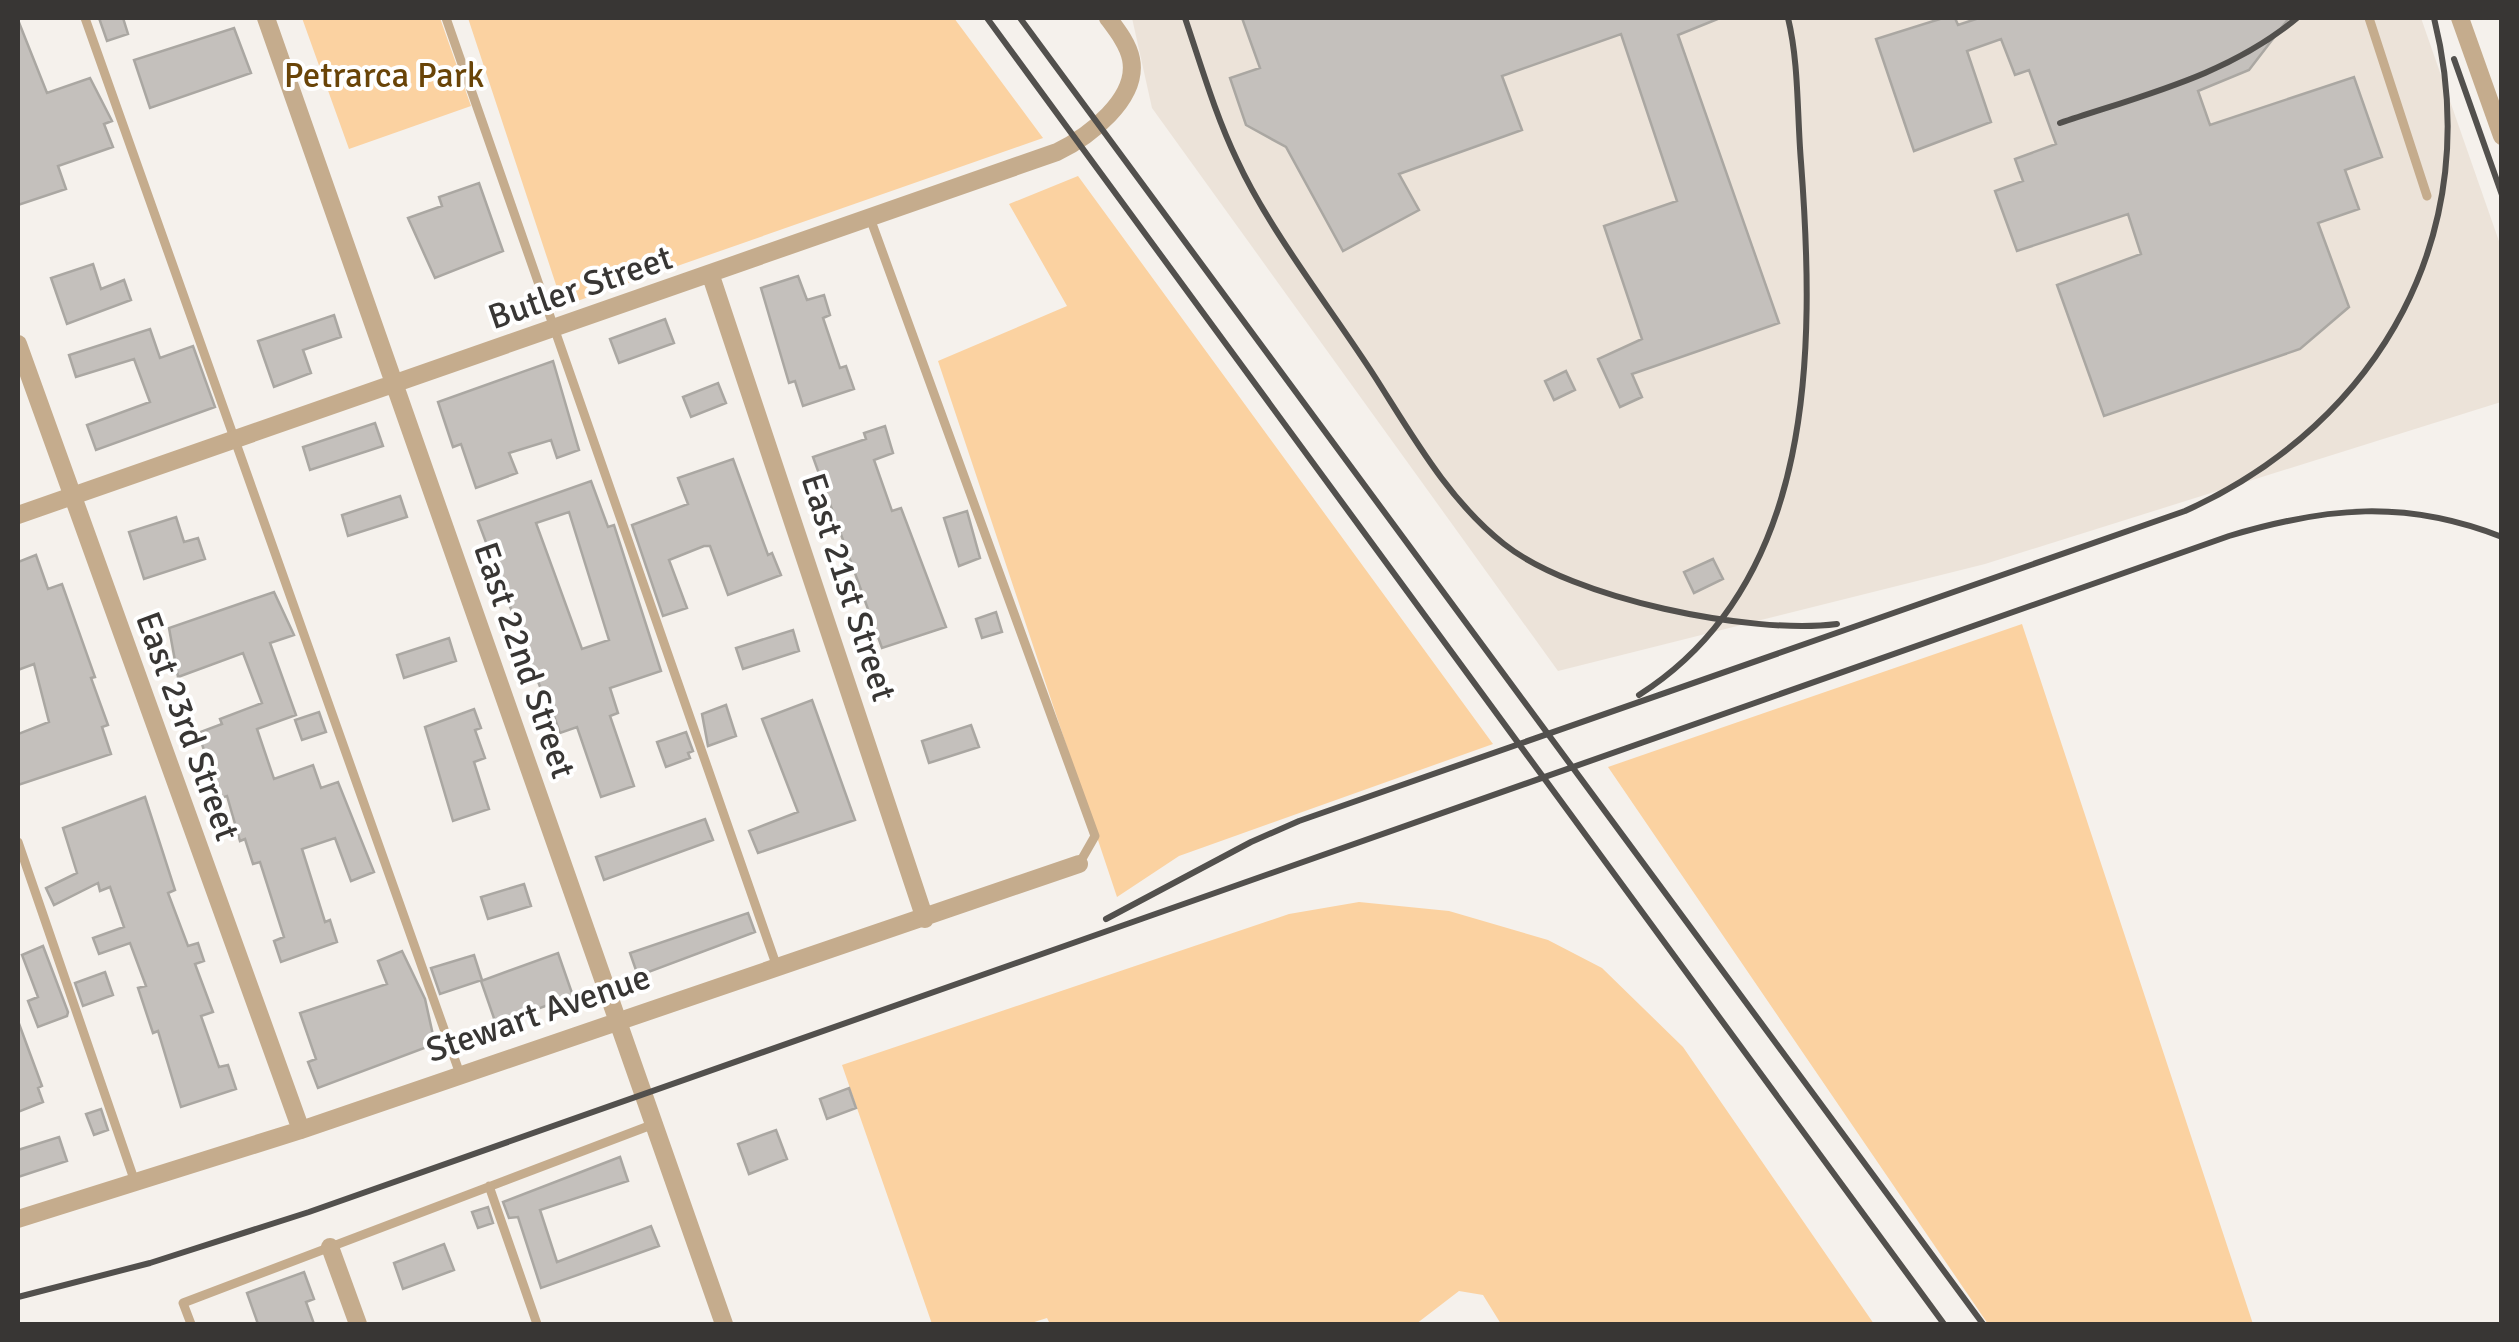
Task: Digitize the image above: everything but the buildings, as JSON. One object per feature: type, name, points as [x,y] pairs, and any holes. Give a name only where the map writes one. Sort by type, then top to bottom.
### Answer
[{"type":"street","name":"East 22nd Street","points":[[266,18],[724,1324]]},
{"type":"street","name":"Butler Street","points":[[18,515],[712,276],[1070,146],[1117,106],[1132,73],[1131,56],[1108,18]]},
{"type":"street","points":[[2460,18],[2502,136]]},
{"type":"street","name":"East 21st Street","points":[[712,276],[925,918]]},
{"type":"street","name":"East 23rd Street","points":[[18,344],[301,1130]]},
{"type":"street","name":"Stewart Avenue","points":[[18,1219],[301,1130],[1079,864]]},
{"type":"street","points":[[330,1247],[358,1324]]},
{"type":"lane","points":[[85,18],[460,1074]]},
{"type":"lane","points":[[446,18],[777,967]]},
{"type":"lane","points":[[2370,18],[2427,196]]},
{"type":"lane","points":[[870,218],[1095,836],[1079,864]]},
{"type":"lane","points":[[18,842],[135,1182]]},
{"type":"lane","points":[[190,1324],[183,1303],[654,1124]]},
{"type":"lane","points":[[490,1186],[538,1324]]},
{"type":"shaded area","points":[[1132,18],[2421,18],[2501,247],[2501,402],[1985,564],[1558,671],[1152,108]]},
{"type":"green space","name":"Petrarca Park","points":[[302,18],[440,18],[471,106],[349,149]]},
{"type":"green space","points":[[468,18],[954,18],[1043,138],[563,306]]},
{"type":"green space","points":[[1078,176],[1493,744],[1179,856],[1117,897],[938,361],[1067,306],[1009,204]]},
{"type":"green space","points":[[2022,624],[2253,1324],[1988,1324],[1608,767]]},
{"type":"green space","points":[[1359,902],[1449,911],[1548,940],[1602,968],[1683,1047],[1874,1324],[1501,1324],[1483,1295],[1459,1291],[1416,1324],[1050,1324],[1047,1318],[1028,1324],[932,1324],[842,1065],[1289,914]]},
{"type":"railway","points":[[987,18],[1944,1324]]},
{"type":"railway","points":[[1020,18],[1983,1324]]},
{"type":"railway","points":[[1185,18],[1229,143],[1250,187],[1433,466],[1484,527],[1535,564],[1573,581],[1664,609],[1758,624],[1837,624]]},
{"type":"railway","points":[[1639,695],[1698,647],[1741,590],[1772,526],[1792,456],[1803,383],[1807,308],[1797,89],[1788,18]]},
{"type":"railway","points":[[2060,123],[2214,69],[2271,38],[2297,18]]},
{"type":"railway","points":[[1106,919],[1251,842],[1299,821],[2185,511],[2254,473],[2314,426],[2364,372],[2403,311],[2430,244],[2445,172],[2447,96],[2434,18]]},
{"type":"railway","points":[[2454,59],[2502,195]]},
{"type":"railway","points":[[18,1297],[150,1263],[309,1212],[2229,536],[2299,519],[2366,511],[2432,517],[2502,537]]}]
